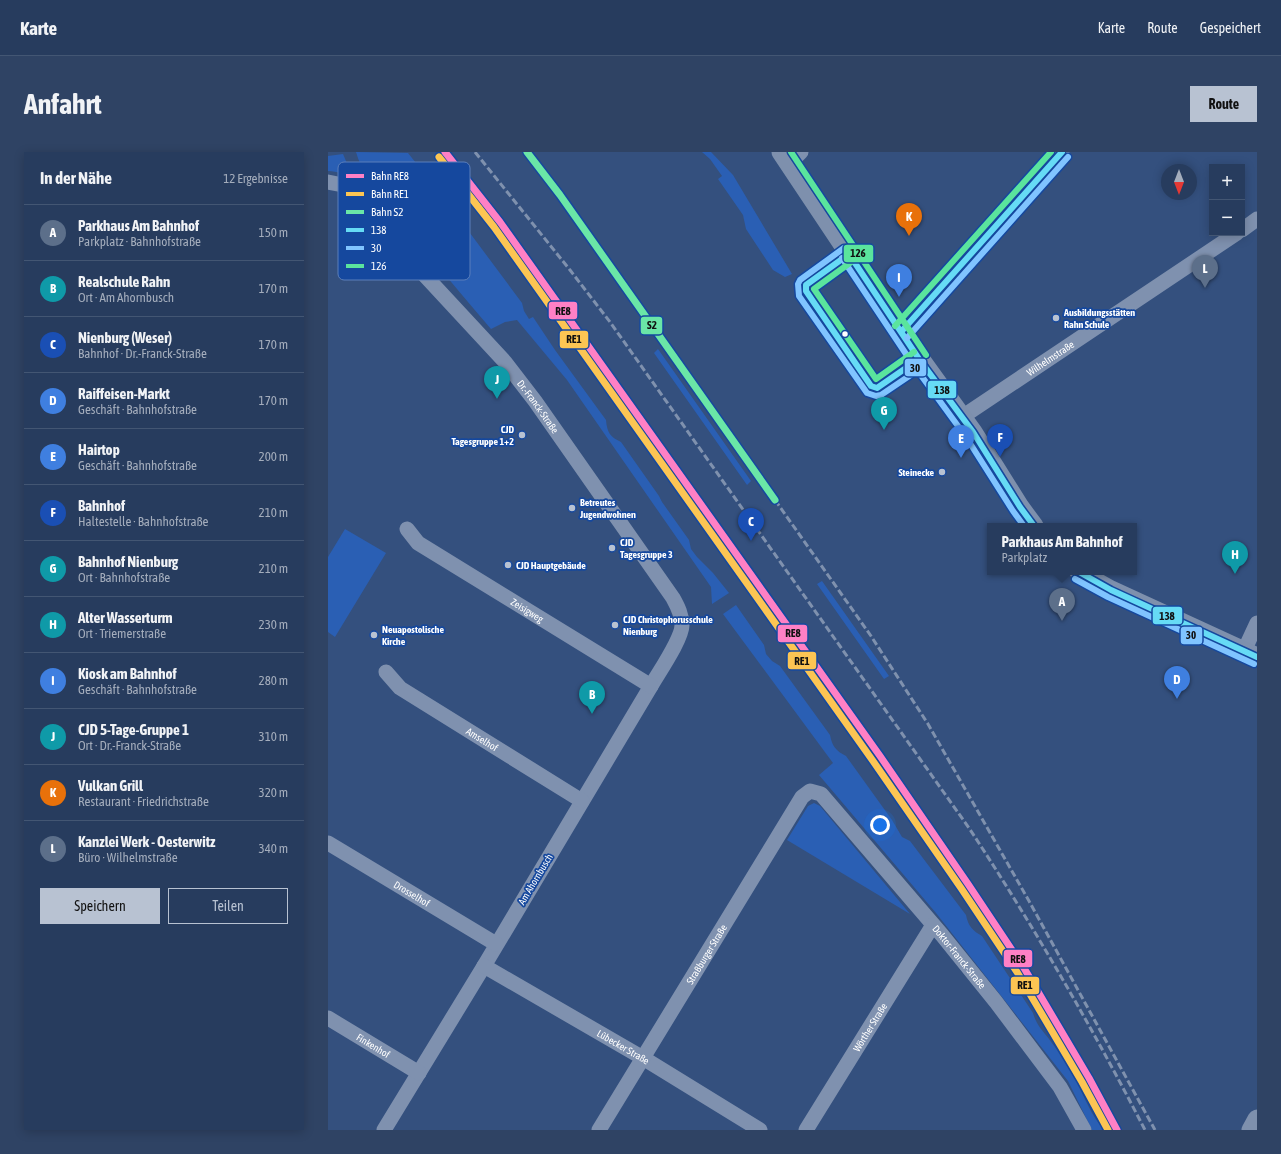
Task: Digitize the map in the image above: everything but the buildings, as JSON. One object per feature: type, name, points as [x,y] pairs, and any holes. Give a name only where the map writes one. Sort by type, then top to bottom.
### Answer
[{"type":"main road","points":[[789,155],[901,332],[962,417],[1032,523]]},
{"type":"main road","points":[[1084,575],[1111,590],[1251,654]]},
{"type":"main road","points":[[1251,1130],[1257,1119]]},
{"type":"street","points":[[901,332],[1062,152]]},
{"type":"street","name":"Dr.-Franck-Straße","points":[[328,182],[338,185]]},
{"type":"street","points":[[1245,228],[1257,219]]},
{"type":"street","name":"Wilhelmstraße","points":[[962,417],[1233,236]]},
{"type":"street","name":"Dr.-Franck-Straße","points":[[429,280],[506,362],[535,401],[674,598],[680,610],[682,626]]},
{"type":"street","name":"Zeisigweg","points":[[407,529],[418,543],[651,686]]},
{"type":"street","points":[[1251,654],[1257,623]]},
{"type":"street","name":"Am Ahornbusch","points":[[384,1130],[651,686],[677,641],[682,626]]},
{"type":"street","name":"Amselhof","points":[[386,672],[400,688],[582,801]]},
{"type":"street","name":"Straßburger Straße","points":[[599,1130],[802,797],[810,791],[821,794]]},
{"type":"street","name":"Doktor-Franck-Straße","points":[[821,794],[933,925],[996,1002],[1060,1087],[1084,1130]]},
{"type":"street","name":"Drosselhof","points":[[328,843],[496,944]]},
{"type":"street","name":"Wörther Straße","points":[[806,1130],[933,925]]},
{"type":"street","name":"Lübecker Straße","points":[[484,966],[643,1058],[760,1130]]},
{"type":"street","name":"Finkenhof","points":[[328,1018],[419,1073]]},
{"type":"shaded area","points":[[356,152],[408,153],[415,162],[360,162]]},
{"type":"shaded area","points":[[702,152],[711,152],[733,175],[792,274],[785,277],[773,270],[746,229],[743,215],[718,179],[722,176],[710,159]]},
{"type":"shaded area","points":[[343,154],[346,162],[338,162],[338,173],[328,171],[328,156]]},
{"type":"shaded area","points":[[470,233],[522,303],[524,311],[529,319],[533,317],[606,420],[607,428],[610,434],[621,442],[689,540],[691,549],[729,593],[712,604],[711,587],[567,380],[517,320],[505,322],[491,329],[450,280],[470,280]]},
{"type":"shaded area","points":[[658,349],[751,481],[747,485],[654,353]]},
{"type":"shaded area","points":[[345,529],[386,553],[335,637],[328,632],[328,557]]},
{"type":"shaded area","points":[[822,581],[889,676],[884,679],[817,584]]},
{"type":"shaded area","points":[[736,605],[764,645],[766,654],[772,661],[780,666],[830,735],[835,748],[846,756],[892,820],[902,837],[910,841],[966,915],[971,928],[982,936],[1033,1013],[1040,1027],[1053,1044],[1076,1081],[1099,1124],[1104,1130],[1092,1130],[1068,1081],[936,913],[819,775],[833,763],[723,614]]},
{"type":"shaded area","points":[[814,803],[820,806],[910,914],[787,840],[808,806]]},
{"type":"railway","points":[[475,152],[610,322],[969,828],[1039,939],[1104,1053],[1145,1130]]},
{"type":"railway","points":[[775,500],[871,636],[928,724],[1029,901],[1155,1130]]},
{"type":"rail line","name":"RE8","points":[[445,152],[453,162]]},
{"type":"rail line","name":"S2","points":[[527,152],[560,195],[775,500]]},
{"type":"rail line","name":"RE1","points":[[439,157],[443,162]]},
{"type":"rail line","name":"RE8","points":[[470,184],[500,222],[880,756],[968,884],[1024,968],[1089,1078],[1117,1130]]},
{"type":"rail line","name":"RE1","points":[[470,196],[494,227],[873,761],[961,888],[1017,972],[1082,1082],[1108,1130]]},
{"type":"transit line","name":"126","points":[[791,152],[926,355]]},
{"type":"transit line","name":"126","points":[[895,326],[1051,152]]},
{"type":"transit line","name":"138","points":[[901,332],[1062,152]]},
{"type":"transit line","name":"30","points":[[907,338],[1068,157]]},
{"type":"transit line","name":"30","points":[[844,248],[800,280],[798,284],[799,296],[867,393],[876,396],[881,395],[924,366]]},
{"type":"transit line","name":"138","points":[[849,254],[919,359],[973,432],[1020,507],[1032,523]]},
{"type":"transit line","name":"138","points":[[849,254],[806,285],[806,291],[871,386],[877,388],[919,359]]},
{"type":"transit line","name":"30","points":[[842,258],[912,363],[966,437],[1022,523]]},
{"type":"transit line","name":"126","points":[[854,260],[814,289],[876,379],[914,352]]},
{"type":"transit line","name":"138","points":[[1084,575],[1111,590],[1257,657]]},
{"type":"transit line","name":"30","points":[[1075,579],[1108,597],[1254,664]]},
{"type":"place","name":"Vulkan Grill","points":[[909,236]]},
{"type":"place","name":"Kanzlei Werk - Oesterwitz","points":[[1205,288]]},
{"type":"place","name":"Kiosk am Bahnhof","points":[[899,297]]},
{"type":"place","name":"Ausbildungsstätten Rahn Schule","points":[[1056,318]]},
{"type":"place","name":"CJD 5-Tage-Gruppe 1","points":[[497,399]]},
{"type":"place","name":"Bahnhof Nienburg","points":[[884,430]]},
{"type":"place","name":"CJD Tagesgruppe 1+2","points":[[522,435]]},
{"type":"place","name":"Bahnhof","points":[[1000,457]]},
{"type":"place","name":"Hairtop","points":[[961,458]]},
{"type":"place","name":"Steinecke","points":[[942,472]]},
{"type":"place","name":"Betreutes Jugendwohnen","points":[[572,508]]},
{"type":"place","name":"Nienburg (Weser)","points":[[751,541]]},
{"type":"place","name":"CJD Tagesgruppe 3","points":[[612,548]]},
{"type":"place","name":"CJD Hauptgebäude","points":[[508,565]]},
{"type":"place","name":"Alter Wasserturm","points":[[1235,574]]},
{"type":"place","name":"Parkhaus Am Bahnhof","points":[[1062,621]]},
{"type":"place","name":"CJD Christophorusschule Nienburg","points":[[615,625]]},
{"type":"place","name":"Neuapostolische Kirche","points":[[374,635]]},
{"type":"place","name":"Raiffeisen-Markt","points":[[1177,699]]},
{"type":"place","name":"Realschule Rahn","points":[[592,714]]}]
